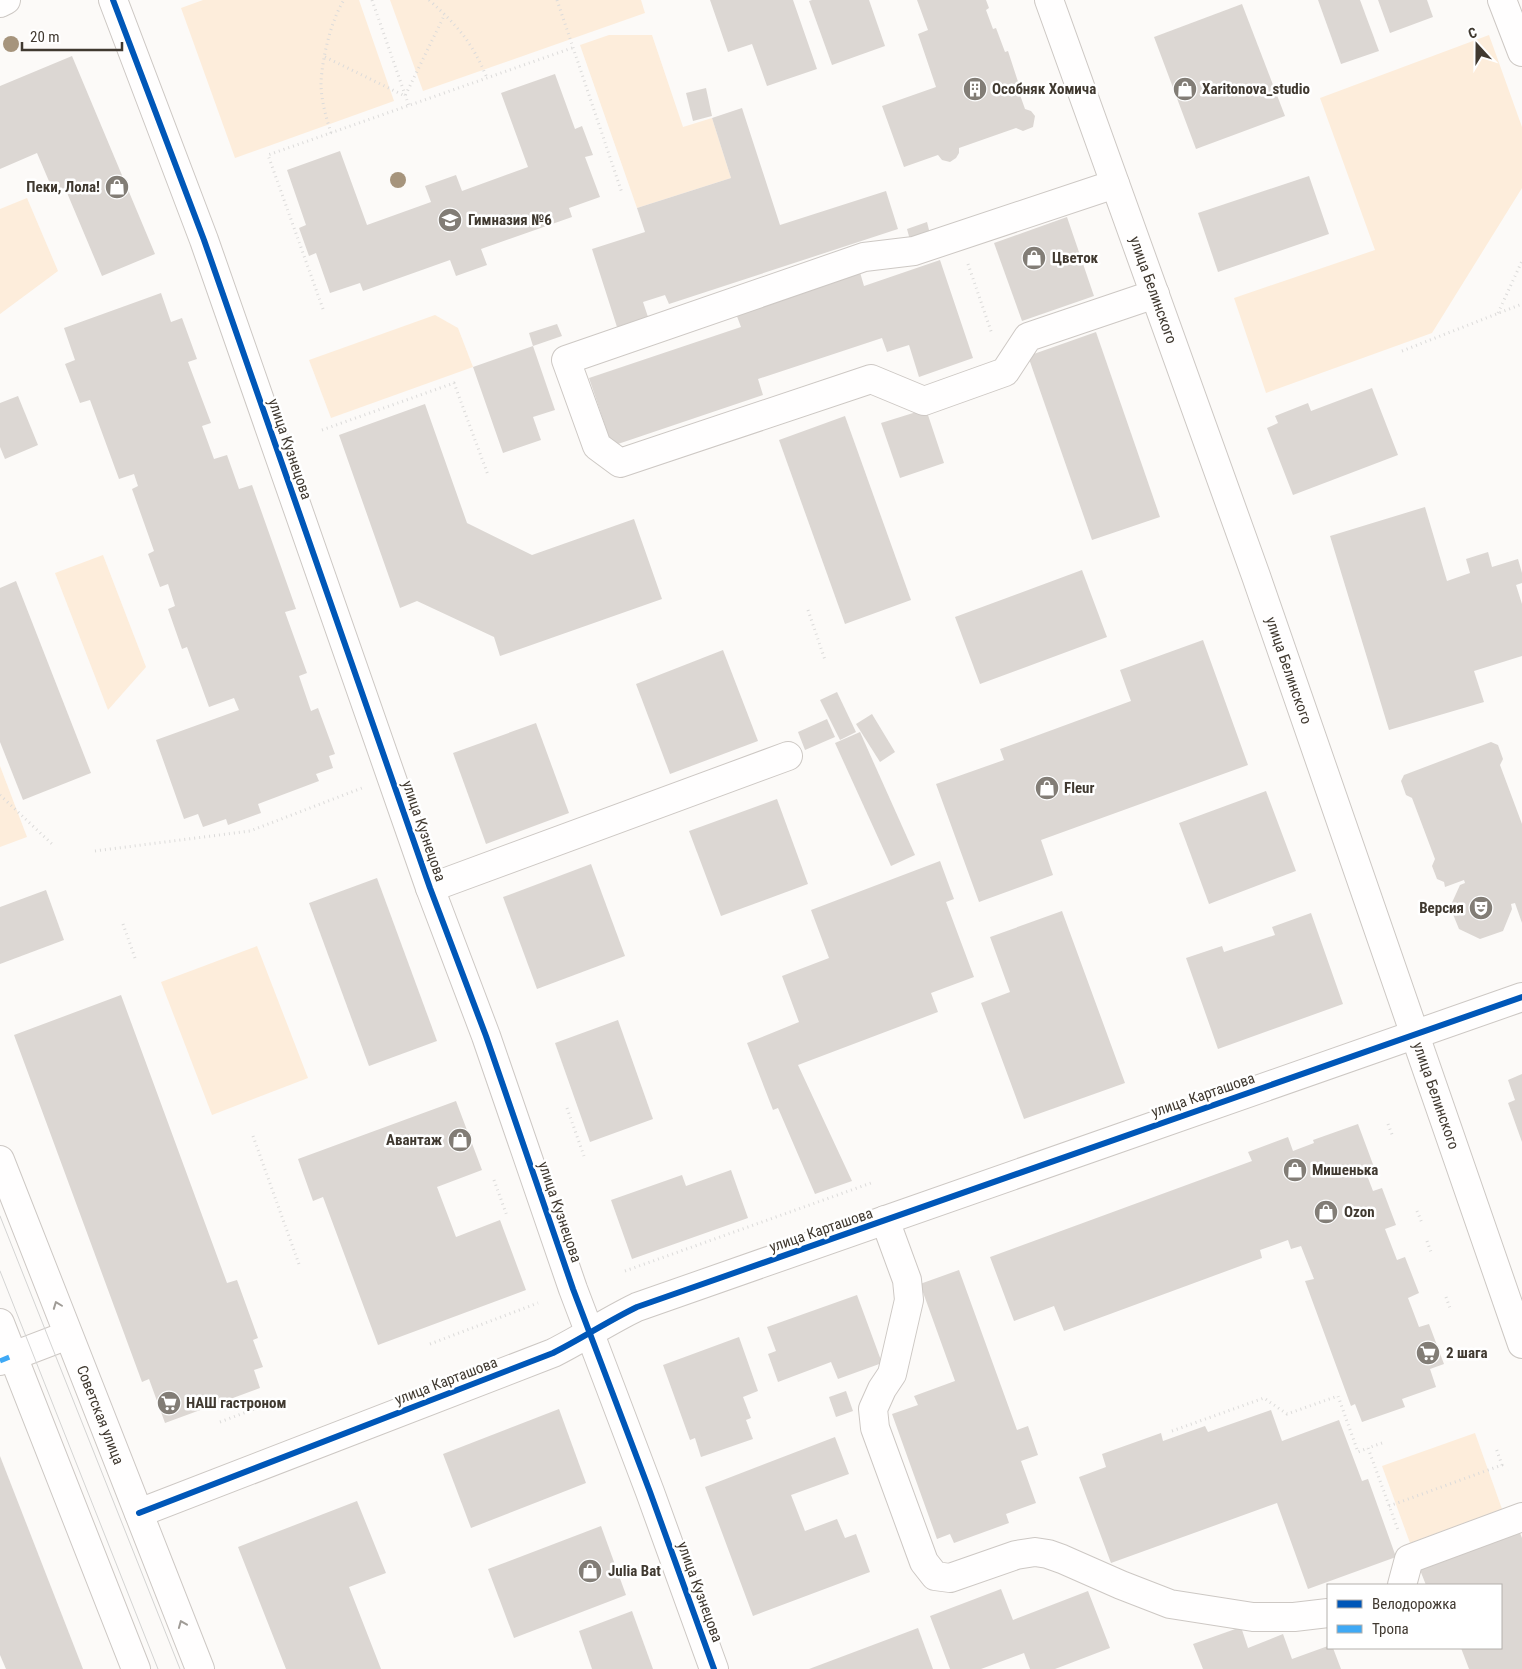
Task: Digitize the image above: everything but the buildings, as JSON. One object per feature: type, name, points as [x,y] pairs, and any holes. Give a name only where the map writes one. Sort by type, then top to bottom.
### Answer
[{"type":"street","points":[[0,3],[6,0]]},
{"type":"street","name":"улица Кузнецова","points":[[113,0],[207,249],[430,888],[486,1036],[589,1333],[650,1492],[714,1669]]},
{"type":"street","name":"улица Белинского","points":[[1049,0],[1256,576],[1522,1344]]},
{"type":"street","points":[[1502,0],[1522,52]]},
{"type":"street","points":[[1115,184],[914,251],[864,257],[566,360],[597,446],[620,464],[870,379],[924,400],[1005,372],[1028,336],[1155,294]]},
{"type":"street","points":[[430,888],[788,756]]},
{"type":"street","name":"улица Карташова","points":[[139,1513],[552,1353],[605,1322],[637,1307],[1522,997]]},
{"type":"street","name":"Советская улица","points":[[0,1160],[200,1669]]},
{"type":"street","points":[[885,1220],[907,1280],[909,1300],[892,1374],[872,1409],[875,1428],[924,1562],[935,1576],[950,1578],[1016,1555],[1034,1552],[1062,1559],[1170,1604],[1253,1617],[1294,1617],[1327,1612]]},
{"type":"street","points":[[0,1323],[6,1359],[136,1669]]},
{"type":"street","points":[[6,1359],[68,1335]]},
{"type":"street","points":[[1402,1584],[1409,1559],[1522,1518]]},
{"type":"path","points":[[331,133],[324,112],[321,84],[331,29],[344,0]]},
{"type":"path","points":[[372,0],[409,106]]},
{"type":"path","points":[[429,0],[467,37],[487,78]]},
{"type":"path","points":[[556,0],[622,193]]},
{"type":"path","points":[[405,96],[445,14]]},
{"type":"path","points":[[323,309],[268,155],[572,48]]},
{"type":"path","points":[[325,57],[405,96]]},
{"type":"path","points":[[959,237],[1005,372]]},
{"type":"path","points":[[1498,314],[1522,261]]},
{"type":"path","points":[[1402,351],[1522,304]]},
{"type":"path","points":[[322,430],[454,383],[488,475]]},
{"type":"path","points":[[808,610],[825,660]]},
{"type":"path","points":[[95,851],[250,831],[364,787]]},
{"type":"path","points":[[0,795],[52,844]]},
{"type":"path","points":[[122,924],[135,958]]},
{"type":"path","points":[[567,1108],[584,1156]]},
{"type":"path","points":[[1388,1124],[1393,1137]]},
{"type":"path","points":[[253,1136],[300,1267]]},
{"type":"path","points":[[494,1180],[507,1216]]},
{"type":"path","points":[[625,1271],[871,1183]]},
{"type":"path","points":[[1417,1211],[1422,1223]]},
{"type":"path","points":[[1427,1240],[1431,1252]]},
{"type":"path","points":[[1446,1297],[1451,1311]]},
{"type":"path","points":[[430,1344],[538,1303]]},
{"type":"path","points":[[1172,1430],[1264,1398],[1287,1414],[1338,1396],[1358,1452],[1382,1443]]},
{"type":"path","points":[[220,1422],[265,1405]]},
{"type":"path","points":[[1368,1448],[1409,1559]]},
{"type":"path","points":[[1389,1506],[1502,1466],[1496,1448]]},
{"type":"shaded area","points":[[203,0],[359,0],[394,101],[235,158],[181,8]]},
{"type":"shaded area","points":[[390,0],[641,0],[645,13],[423,91]]},
{"type":"shaded area","points":[[609,35],[652,35],[683,127],[712,118],[731,178],[637,208],[580,45]]},
{"type":"shaded area","points":[[1489,35],[1522,127],[1522,188],[1432,333],[1266,393],[1234,298],[1375,250],[1320,98]]},
{"type":"shaded area","points":[[27,198],[58,271],[0,314],[0,209]]},
{"type":"shaded area","points":[[435,315],[458,328],[473,367],[331,418],[309,360]]},
{"type":"shaded area","points":[[103,555],[146,667],[108,710],[55,573]]},
{"type":"shaded area","points":[[0,766],[27,837],[0,847]]},
{"type":"shaded area","points":[[257,946],[308,1078],[212,1115],[161,982]]},
{"type":"shaded area","points":[[1475,1433],[1502,1509],[1410,1543],[1382,1466]]},
{"type":"tram line","points":[[0,1216],[180,1669]]},
{"type":"tram line","points":[[0,1271],[158,1669]]},
{"type":"marked path","points":[[0,1361],[12,1356]]},
{"type":"cycle path","points":[[113,0],[204,240],[430,888],[486,1036],[573,1289],[650,1492],[714,1669]]},
{"type":"cycle path","points":[[139,1513],[553,1353],[637,1307],[1522,997]]},
{"type":"place","name":"Особняк Хомича","points":[[975,89]]},
{"type":"place","name":"Xaritonova_studio","points":[[1185,89]]},
{"type":"place","name":"Пеки, Лола!","points":[[117,187]]},
{"type":"place","name":"Гимназия №6","points":[[450,220]]},
{"type":"place","name":"Цветок","points":[[1034,258]]},
{"type":"place","name":"Fleur","points":[[1047,788]]},
{"type":"place","name":"Версия","points":[[1481,908]]},
{"type":"place","name":"Авантаж","points":[[460,1140]]},
{"type":"place","name":"Мишенька","points":[[1295,1170]]},
{"type":"place","name":"Ozon","points":[[1326,1212]]},
{"type":"place","name":"2 шага","points":[[1428,1353]]},
{"type":"place","name":"НАШ гастроном","points":[[169,1403]]},
{"type":"place","name":"Julia Bat","points":[[590,1571]]}]
